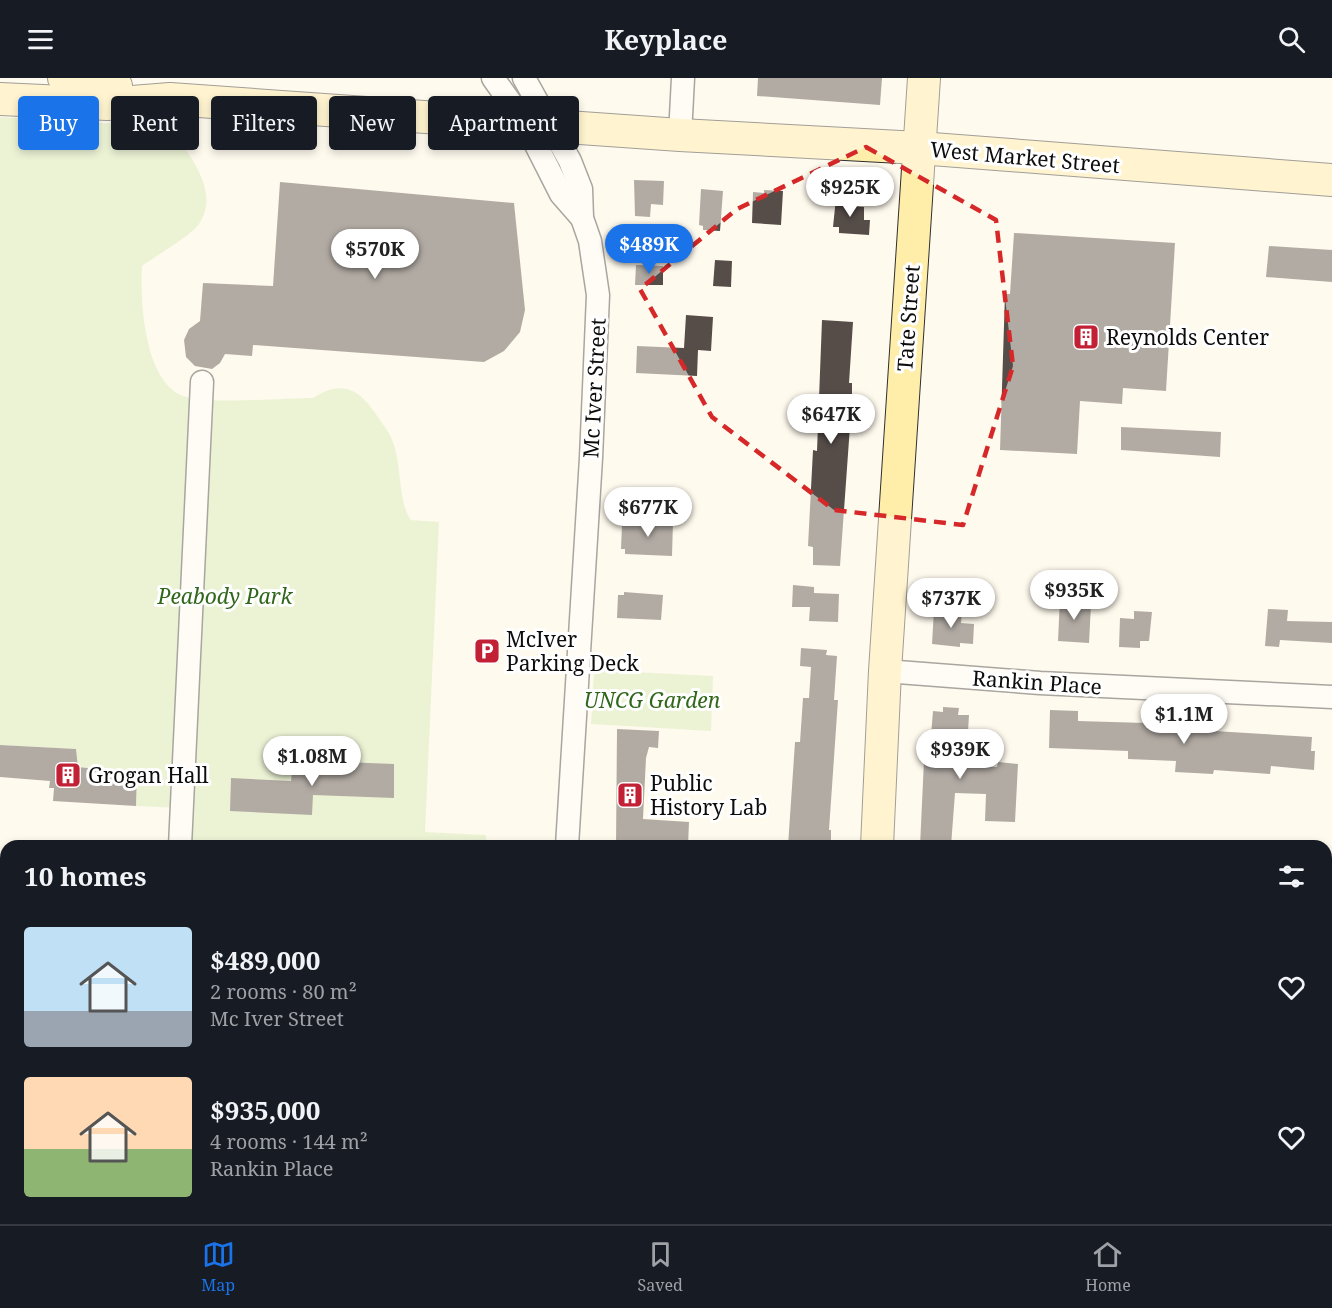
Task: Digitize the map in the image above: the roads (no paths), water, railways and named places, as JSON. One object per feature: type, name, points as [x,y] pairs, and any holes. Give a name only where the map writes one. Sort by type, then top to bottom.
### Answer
[{"type":"main road","points":[[64,78],[108,84],[158,96]]},
{"type":"main road","name":"Tate Street","points":[[877,840],[885,671],[924,78]]},
{"type":"main road","name":"West Market Street","points":[[0,99],[111,104]]},
{"type":"main road","name":"West Market Street","points":[[199,101],[428,117]]},
{"type":"main road","name":"West Market Street","points":[[579,127],[919,148],[1332,180]]},
{"type":"street","points":[[493,78],[511,96]]},
{"type":"street","points":[[524,78],[529,96]]},
{"type":"street","points":[[680,135],[684,78]]},
{"type":"street","name":"Mc Iver Street","points":[[547,150],[561,194],[582,218],[590,241],[598,295],[591,458],[567,840]]},
{"type":"street","points":[[180,840],[202,382]]},
{"type":"street","name":"Rankin Place","points":[[885,671],[1040,683],[1332,697]]},
{"type":"place","name":"Reynolds Center","points":[[1086,337]]},
{"type":"place","name":"McIver Parking Deck","points":[[487,651]]},
{"type":"place","name":"Grogan Hall","points":[[68,775]]},
{"type":"place","name":"Public History Lab","points":[[630,795]]},
{"type":"park label","name":"Peabody Park","points":[[225,596]]},
{"type":"park label","name":"UNCG Garden","points":[[652,700]]}]
